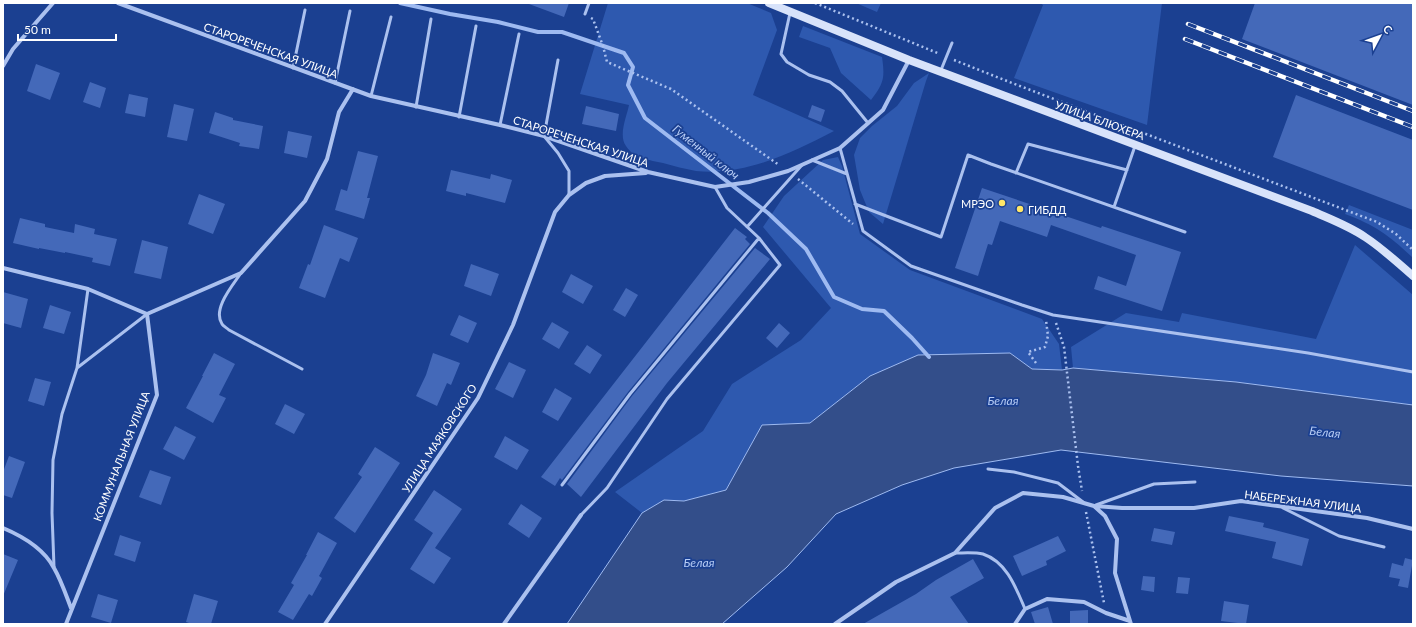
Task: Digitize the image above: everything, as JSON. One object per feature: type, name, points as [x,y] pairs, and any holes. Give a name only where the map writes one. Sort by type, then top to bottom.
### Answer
[{"type":"main road","name":"УЛИЦА БЛЮХЕРА","points":[[769,3],[909,60],[1312,211],[1365,237],[1413,276]]},
{"type":"street","points":[[3,66],[13,49],[52,3]]},
{"type":"street","name":"СТАРОРЕЧЕНСКАЯ УЛИЦА","points":[[118,3],[371,96],[544,136],[648,172],[715,187],[749,182],[788,171],[840,148],[883,110],[909,60]]},
{"type":"street","points":[[3,268],[88,289],[147,314],[241,273],[305,201],[327,159],[339,112],[353,90]]},
{"type":"street","name":"УЛИЦА МАЯКОВСКОГО","points":[[325,624],[478,398],[513,325],[555,212],[569,195],[586,183],[605,176],[648,172]]},
{"type":"street","name":"КОММУНАЛЬНАЯ УЛИЦА","points":[[66,624],[157,395],[147,314]]},
{"type":"street","name":"НАБЕРЕЖНАЯ УЛИЦА","points":[[955,553],[995,508],[1023,493],[1063,497],[1094,506],[1122,508],[1194,508],[1241,501],[1367,518],[1413,529]]},
{"type":"street","points":[[1094,506],[1105,516],[1117,539],[1115,573],[1130,622]]},
{"type":"street","points":[[504,624],[581,515]]},
{"type":"street","points":[[3,528],[19,535],[37,547],[54,567],[71,609]]},
{"type":"street","points":[[835,624],[896,582],[955,553]]},
{"type":"street","points":[[1015,624],[1025,609],[1047,599],[1084,602],[1106,613],[1130,622]]},
{"type":"lane","points":[[585,14],[589,3]]},
{"type":"lane","points":[[293,68],[306,10]]},
{"type":"lane","points":[[335,83],[350,11]]},
{"type":"lane","points":[[790,12],[781,54],[786,62],[809,75],[830,82],[842,92],[868,123]]},
{"type":"lane","points":[[371,96],[391,17]]},
{"type":"lane","points":[[416,107],[431,19]]},
{"type":"lane","points":[[459,116],[476,26]]},
{"type":"lane","points":[[500,125],[519,34]]},
{"type":"lane","points":[[941,72],[952,43]]},
{"type":"lane","points":[[558,60],[544,136],[558,153],[569,171],[569,195]]},
{"type":"lane","points":[[1016,173],[1028,144],[1127,170]]},
{"type":"lane","points":[[1114,207],[1136,145]]},
{"type":"lane","points":[[840,148],[862,231],[912,266],[1022,305],[1053,314],[1308,353],[1413,372]]},
{"type":"lane","points":[[855,204],[941,237],[968,155],[1185,232]]},
{"type":"lane","points":[[812,160],[847,174]]},
{"type":"lane","points":[[747,226],[804,164]]},
{"type":"lane","points":[[581,515],[606,488],[667,399],[780,265],[759,238],[727,208],[715,187]]},
{"type":"lane","points":[[562,485],[630,394],[759,238]]},
{"type":"lane","points":[[241,273],[226,295],[221,306],[219,315],[222,324],[229,330],[302,369]]},
{"type":"lane","points":[[54,567],[52,513],[53,460],[62,414],[77,368],[88,289]]},
{"type":"lane","points":[[77,368],[147,314]]},
{"type":"lane","points":[[988,469],[1014,472],[1058,483],[1084,503]]},
{"type":"lane","points":[[1094,506],[1154,484],[1195,482]]},
{"type":"lane","points":[[1279,506],[1339,536],[1384,547]]},
{"type":"lane","points":[[955,553],[983,554],[1001,564],[1016,588],[1025,609]]},
{"type":"path","points":[[815,3],[1012,84],[1377,222],[1396,234],[1413,250]]},
{"type":"path","points":[[585,14],[593,19],[607,62],[671,89],[788,171]]},
{"type":"path","points":[[793,175],[862,231]]},
{"type":"path","points":[[1036,363],[1028,352],[1045,347],[1048,336],[1044,312]]},
{"type":"path","points":[[1053,314],[1064,347],[1078,466],[1106,613]]},
{"type":"shaded area","points":[[608,3],[747,3],[771,13],[777,30],[753,95],[834,131],[785,155],[733,170],[715,172],[696,171],[648,160],[633,154],[626,146],[623,136],[629,105],[580,94]]},
{"type":"shaded area","points":[[856,3],[881,3],[877,12]]},
{"type":"shaded area","points":[[1040,3],[1162,3],[1147,125],[1014,78],[1043,5]]},
{"type":"shaded area","points":[[803,26],[882,57],[883,75],[881,84],[871,100],[841,73],[830,48],[799,37]]},
{"type":"shaded area","points":[[929,73],[883,224],[869,212],[860,190],[854,155],[860,138],[872,126],[897,106],[914,83]]},
{"type":"shaded area","points":[[838,157],[842,166],[860,234],[910,270],[1042,319],[1059,344],[1062,370],[1032,369],[1010,353],[870,376],[810,423],[762,425],[726,490],[684,501],[664,500],[642,513],[615,492],[703,431],[732,384],[801,340],[831,308],[763,227],[784,196],[823,160]]},
{"type":"shaded area","points":[[1349,205],[1413,230],[1413,258],[1397,243],[1382,232],[1365,222],[1345,214]]},
{"type":"shaded area","points":[[1355,245],[1413,295],[1413,405],[1236,382],[1073,368],[1071,347],[1126,313],[1179,322],[1182,313],[1316,339]]},
{"type":"water","name":"Белая","points":[[1010,353],[1032,369],[1062,370],[1073,368],[1236,382],[1413,405],[1413,486],[1281,476],[1061,450],[954,468],[902,485],[836,514],[787,567],[722,624],[567,624],[642,513],[664,500],[684,501],[726,490],[762,425],[810,423],[870,376],[918,355]]},
{"type":"building","points":[[569,3],[564,17],[529,4]]},
{"type":"building","points":[[1255,3],[1413,3],[1413,105],[1242,39]]},
{"type":"building","points":[[36,64],[60,73],[50,100],[27,91]]},
{"type":"building","points":[[90,82],[106,88],[100,108],[83,102]]},
{"type":"building","points":[[129,94],[148,98],[145,117],[125,113]]},
{"type":"building","points":[[1296,95],[1413,140],[1413,210],[1273,157]]},
{"type":"building","points":[[174,104],[194,109],[187,141],[167,137]]},
{"type":"building","points":[[812,105],[825,110],[821,122],[808,117]]},
{"type":"building","points":[[586,106],[619,114],[616,131],[582,124]]},
{"type":"building","points":[[215,112],[233,118],[233,120],[263,126],[259,149],[239,146],[240,143],[209,133]]},
{"type":"building","points":[[288,131],[312,136],[307,158],[284,153]]},
{"type":"building","points":[[358,151],[378,156],[367,198],[370,198],[364,219],[335,210],[341,189],[347,191]]},
{"type":"building","points":[[451,170],[490,179],[491,174],[512,180],[505,203],[466,193],[466,196],[446,191]]},
{"type":"building","points":[[982,188],[1101,228],[1102,226],[1181,252],[1162,311],[1094,289],[1098,276],[1126,286],[1136,255],[1051,225],[1047,237],[1000,221],[992,245],[988,244],[978,276],[955,268]]},
{"type":"building","points":[[199,194],[225,204],[213,234],[188,224]]},
{"type":"building","points":[[20,218],[45,224],[45,227],[74,233],[75,224],[95,229],[94,234],[117,239],[110,266],[92,262],[93,258],[13,243]]},
{"type":"building","points":[[324,225],[358,238],[349,262],[340,258],[325,298],[299,288],[308,264],[310,265]]},
{"type":"building","points":[[735,228],[747,237],[745,239],[750,244],[628,392],[562,480],[560,478],[555,486],[541,477]]},
{"type":"building","points":[[142,240],[168,247],[161,279],[134,273]]},
{"type":"building","points":[[755,248],[770,259],[667,383],[581,497],[567,484],[632,396]]},
{"type":"building","points":[[471,264],[499,274],[491,296],[464,286]]},
{"type":"building","points":[[571,274],[593,286],[583,304],[562,292]]},
{"type":"building","points":[[626,288],[638,295],[625,317],[613,310]]},
{"type":"building","points":[[3,292],[28,299],[21,328],[3,323]]},
{"type":"building","points":[[50,305],[71,312],[64,334],[43,328]]},
{"type":"building","points":[[459,315],[477,323],[468,343],[450,335]]},
{"type":"building","points":[[552,322],[569,332],[559,349],[542,339]]},
{"type":"building","points":[[779,323],[790,333],[777,348],[766,338]]},
{"type":"building","points":[[587,345],[602,355],[590,374],[574,364]]},
{"type":"building","points":[[214,353],[235,364],[219,395],[226,398],[213,423],[186,408]]},
{"type":"building","points":[[433,353],[460,363],[451,385],[447,383],[437,406],[416,396],[426,375]]},
{"type":"building","points":[[509,362],[526,370],[513,398],[495,389]]},
{"type":"building","points":[[35,378],[51,382],[44,406],[28,401]]},
{"type":"building","points":[[555,388],[572,398],[558,421],[542,412]]},
{"type":"building","points":[[285,404],[305,414],[294,434],[275,424]]},
{"type":"building","points":[[175,426],[196,437],[184,460],[163,449]]},
{"type":"building","points":[[505,436],[529,450],[517,470],[494,457]]},
{"type":"building","points":[[375,447],[400,463],[355,533],[334,518],[362,477],[358,474]]},
{"type":"building","points":[[9,456],[25,462],[12,498],[3,495],[3,472]]},
{"type":"building","points":[[150,470],[171,477],[161,505],[139,497]]},
{"type":"building","points":[[434,490],[462,509],[435,548],[451,558],[434,584],[410,569],[433,533],[414,520]]},
{"type":"building","points":[[521,504],[542,518],[529,538],[508,524]]},
{"type":"building","points":[[1229,516],[1264,523],[1263,527],[1309,539],[1302,566],[1272,558],[1276,542],[1225,531]]},
{"type":"building","points":[[1154,528],[1175,532],[1172,545],[1151,541]]},
{"type":"building","points":[[318,532],[337,543],[319,576],[322,578],[312,596],[309,594],[293,620],[278,612],[294,585],[291,583]]},
{"type":"building","points":[[120,535],[141,542],[135,562],[114,555]]},
{"type":"building","points":[[1058,536],[1066,551],[1046,561],[1047,565],[1022,576],[1013,556]]},
{"type":"building","points":[[3,554],[18,560],[3,596]]},
{"type":"building","points":[[1405,558],[1413,560],[1408,588],[1398,586],[1400,579],[1389,577],[1392,563],[1403,566]]},
{"type":"building","points":[[973,559],[984,578],[950,597],[969,624],[863,624],[916,594],[936,580]]},
{"type":"building","points":[[1143,576],[1155,577],[1154,592],[1141,590]]},
{"type":"building","points":[[1178,577],[1190,578],[1188,594],[1176,593]]},
{"type":"building","points":[[98,594],[118,600],[111,623],[91,617]]},
{"type":"building","points":[[194,594],[218,601],[211,624],[192,624],[186,622]]},
{"type":"building","points":[[1224,601],[1249,605],[1246,624],[1221,621]]},
{"type":"building","points":[[1048,607],[1053,624],[1035,624],[1031,612]]},
{"type":"building","points":[[1088,610],[1088,624],[1070,624],[1070,611]]},
{"type":"waterway","name":"Гуменный ключ","points":[[400,3],[450,14],[498,22],[538,32],[562,32],[624,53],[633,67],[628,85],[645,118],[768,213],[806,249],[834,297],[862,309],[884,311],[929,357]]},
{"type":"railway","points":[[1188,24],[1413,111]]},
{"type":"railway","points":[[1185,39],[1413,127]]},
{"type":"place","name":"МРЭО","points":[[1002,203]]},
{"type":"place","name":"ГИБДД","points":[[1020,209]]}]
